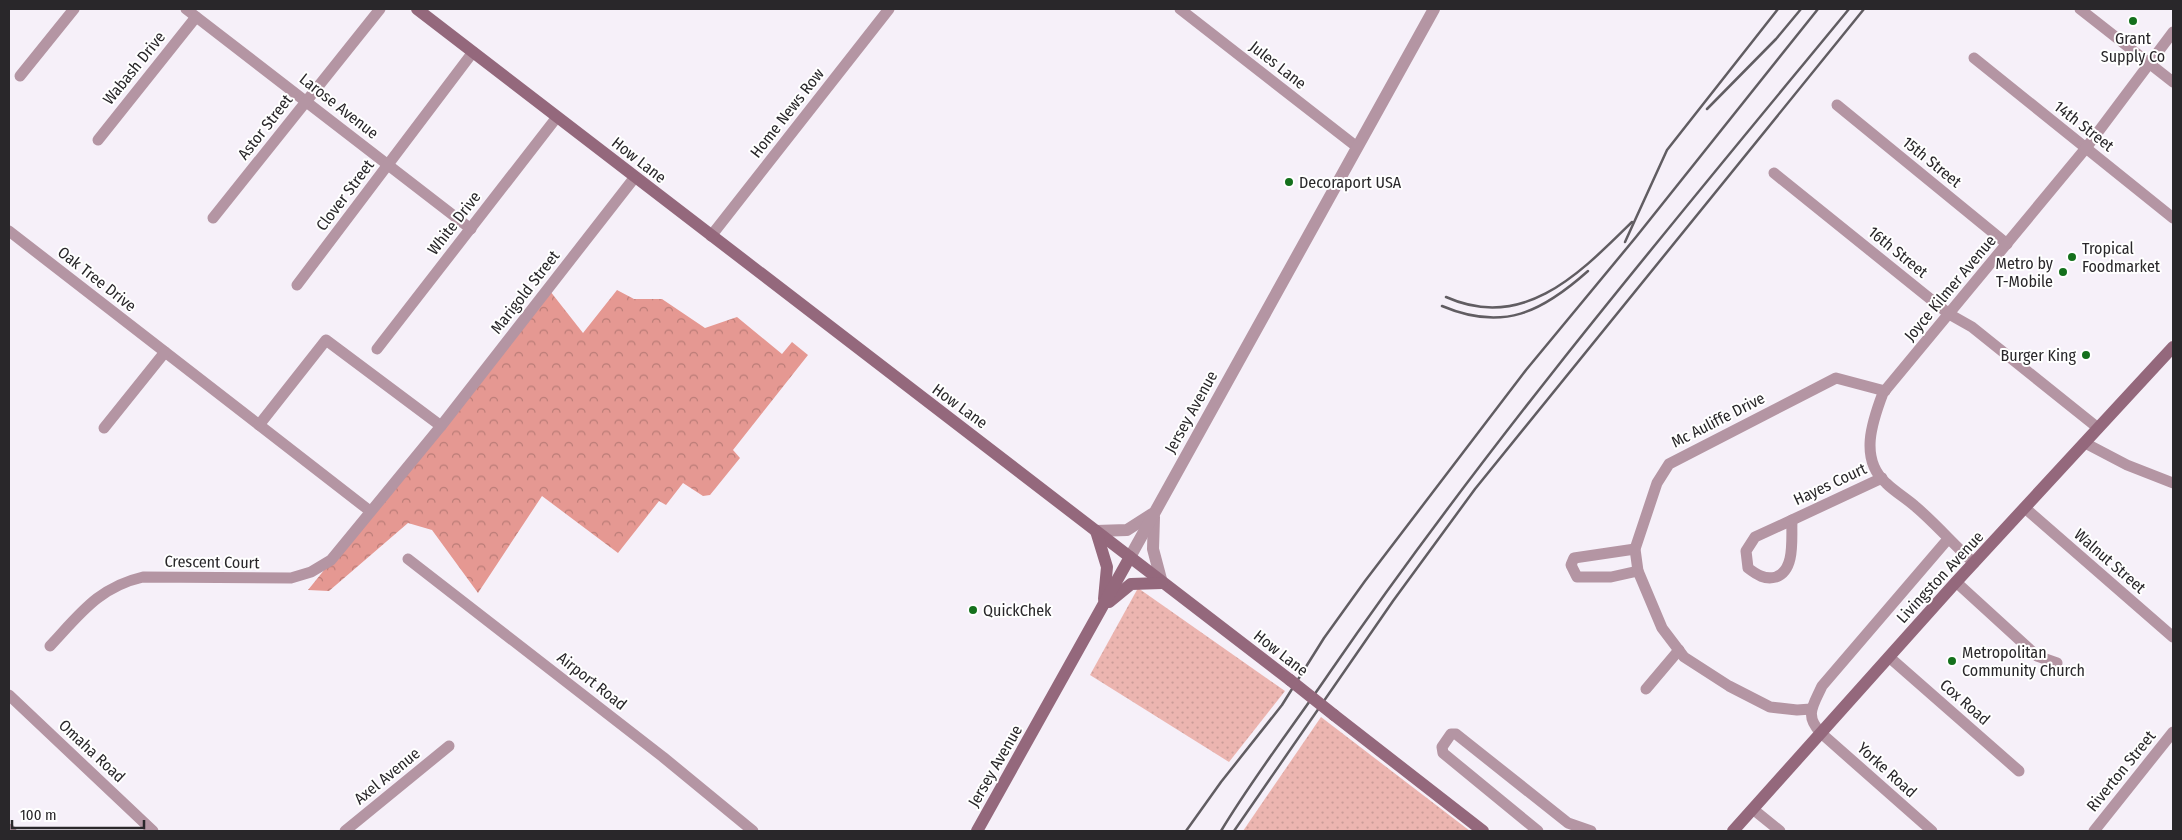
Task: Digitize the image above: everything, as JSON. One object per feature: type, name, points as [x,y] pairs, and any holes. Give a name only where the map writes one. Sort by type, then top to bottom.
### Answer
[{"type":"main road","name":"How Lane","points":[[417,9],[1290,680],[1483,831]]},
{"type":"main road","name":"Livingston Avenue","points":[[1733,831],[1754,810],[1956,582],[2173,347]]},
{"type":"main road","points":[[1096,531],[1107,567],[1103,606]]},
{"type":"main road","name":"Jersey Avenue","points":[[977,831],[1130,558]]},
{"type":"main road","points":[[1103,606],[1131,584],[1162,583]]},
{"type":"street","points":[[20,76],[74,9]]},
{"type":"street","name":"Larose Avenue","points":[[186,9],[471,229]]},
{"type":"street","name":"Astor Street","points":[[212,218],[380,9]]},
{"type":"street","name":"Home News Row","points":[[711,236],[889,9]]},
{"type":"street","name":"Jules Lane","points":[[1180,9],[1357,147]]},
{"type":"street","name":"Jersey Avenue","points":[[1130,558],[1434,9]]},
{"type":"street","points":[[2080,9],[2173,82]]},
{"type":"street","name":"Wabash Drive","points":[[98,140],[196,17]]},
{"type":"street","name":"Joyce Kilmer Avenue","points":[[1974,563],[1948,540],[1917,507],[1882,478],[1873,462],[1869,438],[1873,420],[1885,391],[2086,148],[2173,32]]},
{"type":"street","name":"Clover Street","points":[[297,285],[473,52]]},
{"type":"street","name":"14th Street","points":[[1974,58],[2173,218]]},
{"type":"street","name":"15th Street","points":[[1837,105],[2007,244]]},
{"type":"street","name":"White Drive","points":[[377,349],[557,117]]},
{"type":"street","name":"16th Street","points":[[1774,172],[1949,314],[1972,327],[2098,428]]},
{"type":"street","name":"Marigold Street","points":[[441,426],[635,177]]},
{"type":"street","name":"Oak Tree Drive","points":[[9,231],[165,352]]},
{"type":"street","points":[[259,425],[326,340],[441,426]]},
{"type":"street","points":[[104,428],[165,352],[370,511]]},
{"type":"street","name":"Mc Auliffe Drive","points":[[1811,709],[1770,707],[1729,686],[1684,657],[1662,628],[1638,571],[1635,549],[1657,483],[1669,464],[1836,378],[1885,391]]},
{"type":"street","name":"Crescent Court","points":[[50,646],[90,603],[104,591],[124,581],[143,577],[291,578],[311,572],[330,560],[441,426]]},
{"type":"street","points":[[2085,443],[2134,469],[2173,483]]},
{"type":"street","name":"Hayes Court","points":[[1792,520],[1788,568],[1782,575],[1771,578],[1759,576],[1748,568],[1746,551],[1755,537],[1882,478]]},
{"type":"street","name":"Walnut Street","points":[[2025,508],[2173,637]]},
{"type":"street","points":[[1096,531],[1128,530],[1154,512]]},
{"type":"street","points":[[1154,512],[1152,544],[1162,583]]},
{"type":"street","points":[[1821,733],[1813,724],[1811,709],[1822,686],[1948,540]]},
{"type":"street","points":[[1635,549],[1584,555],[1574,558],[1571,565],[1577,578],[1611,577],[1638,571]]},
{"type":"street","name":"Airport Road","points":[[408,559],[663,757],[752,831]]},
{"type":"street","points":[[1956,582],[2037,656],[2056,664]]},
{"type":"street","points":[[1646,689],[1679,650]]},
{"type":"street","name":"Cox Road","points":[[1888,657],[2019,771]]},
{"type":"street","name":"Omaha Road","points":[[9,694],[153,831]]},
{"type":"street","name":"Riverton Street","points":[[2094,831],[2173,732]]},
{"type":"street","name":"Yorke Road","points":[[1821,733],[1932,831]]},
{"type":"street","points":[[1538,831],[1443,753],[1442,746],[1451,734],[1456,734],[1569,828],[1591,831]]},
{"type":"street","name":"Axel Avenue","points":[[345,831],[449,746]]},
{"type":"street","points":[[1754,810],[1780,831]]},
{"type":"shaded area","points":[[1138,588],[1285,691],[1229,762],[1090,675]]},
{"type":"shaded area","points":[[1321,717],[1470,831],[1243,831]]},
{"type":"green space","points":[[617,290],[634,299],[662,299],[705,328],[737,317],[782,354],[792,342],[808,355],[733,450],[740,458],[710,495],[703,496],[683,483],[666,505],[659,501],[618,553],[542,496],[478,593],[432,530],[408,523],[329,591],[308,590],[550,291],[583,333]]},
{"type":"railway","points":[[1625,242],[1667,150],[1778,9]]},
{"type":"railway","points":[[1707,109],[1776,39],[1801,9]]},
{"type":"railway","points":[[1186,831],[1221,782],[1282,705],[1324,638],[1365,581],[1526,370],[1636,237],[1818,9]]},
{"type":"railway","points":[[1221,831],[1274,751],[1453,501],[1582,335],[1849,9]]},
{"type":"railway","points":[[1234,831],[1393,601],[1475,489],[1864,9]]},
{"type":"railway","points":[[1446,297],[1474,306],[1501,307],[1525,302],[1549,292],[1571,277],[1632,222]]},
{"type":"railway","points":[[1442,306],[1464,314],[1484,317],[1503,317],[1521,314],[1538,307],[1554,297],[1588,271]]},
{"type":"place","name":"Grant Supply Co","points":[[2133,21]]},
{"type":"place","name":"Decoraport USA","points":[[1289,182]]},
{"type":"place","name":"Tropical Foodmarket","points":[[2072,257]]},
{"type":"place","name":"Metro by T-Mobile","points":[[2063,272]]},
{"type":"place","name":"Burger King","points":[[2086,355]]},
{"type":"place","name":"QuickChek","points":[[973,610]]},
{"type":"place","name":"Metropolitan Community Church","points":[[1952,661]]}]
